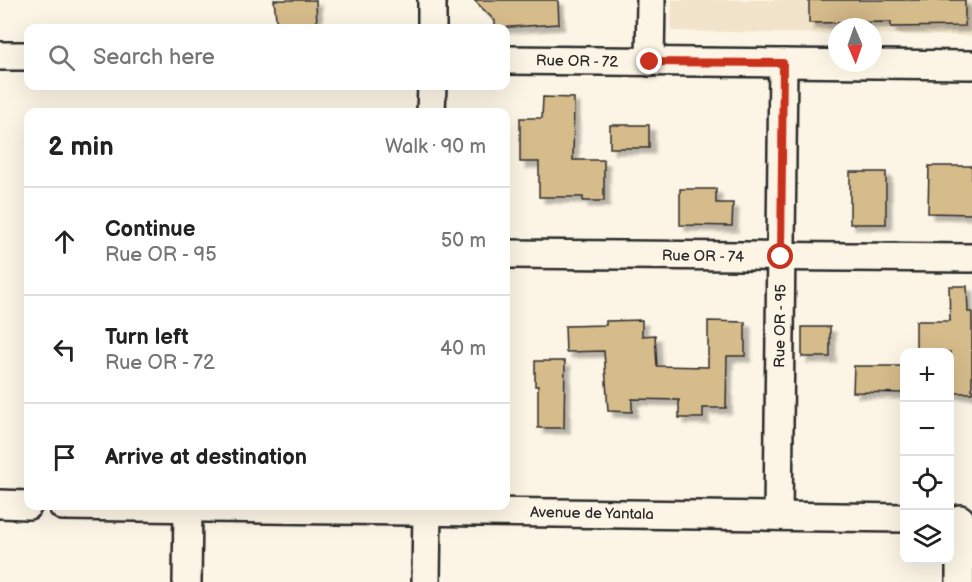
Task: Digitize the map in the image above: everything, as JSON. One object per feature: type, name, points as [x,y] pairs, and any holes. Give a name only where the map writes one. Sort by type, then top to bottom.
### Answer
[{"type":"street","points":[[432,0],[432,24]]},
{"type":"street","points":[[650,62],[651,0]]},
{"type":"street","points":[[0,56],[24,56]]},
{"type":"street","name":"Rue OR - 72","points":[[510,60],[972,65]]},
{"type":"street","name":"Rue OR - 95","points":[[778,516],[783,63]]},
{"type":"street","points":[[431,108],[432,90]]},
{"type":"street","name":"Rue OR - 74","points":[[510,254],[972,258]]},
{"type":"street","points":[[0,504],[24,505]]},
{"type":"street","points":[[187,582],[188,510]]},
{"type":"street","points":[[426,582],[427,510]]},
{"type":"street","name":"Avenue de Yantala","points":[[510,510],[900,518]]},
{"type":"street","points":[[960,582],[961,519]]},
{"type":"shaded area","points":[[672,0],[972,0],[972,36],[882,34],[882,18],[828,18],[828,34],[671,31]]},
{"type":"building","points":[[274,0],[316,0],[317,24],[277,24]]},
{"type":"building","points":[[474,0],[558,0],[559,24],[510,27],[510,24],[495,24],[495,21]]},
{"type":"building","points":[[809,0],[965,0],[965,26],[891,27],[891,22],[882,22],[882,18],[828,18],[828,23],[809,23]]},
{"type":"building","points":[[543,97],[574,98],[573,160],[604,160],[604,201],[583,201],[583,197],[539,197],[539,162],[520,162],[520,118],[542,118]]},
{"type":"building","points":[[610,125],[649,125],[649,148],[610,148]]},
{"type":"building","points":[[929,166],[972,166],[972,214],[928,213]]},
{"type":"building","points":[[850,172],[886,172],[886,224],[850,224]]},
{"type":"building","points":[[680,189],[716,189],[716,203],[733,203],[732,226],[680,225]]},
{"type":"building","points":[[949,286],[967,286],[968,312],[972,312],[972,393],[954,393],[954,348],[916,348],[916,321],[950,321]]},
{"type":"building","points":[[642,320],[642,336],[655,335],[657,366],[708,367],[708,321],[745,322],[745,356],[727,356],[726,408],[703,408],[703,418],[679,418],[679,400],[632,399],[632,412],[608,411],[604,351],[566,352],[565,326],[606,325],[606,321]]},
{"type":"building","points":[[802,327],[830,327],[830,357],[802,357]]},
{"type":"building","points":[[535,361],[565,361],[564,428],[538,428],[538,386],[535,386]]},
{"type":"building","points":[[854,366],[900,366],[900,393],[853,392]]},
{"type":"route","points":[[650,62],[783,63],[781,257]]}]
